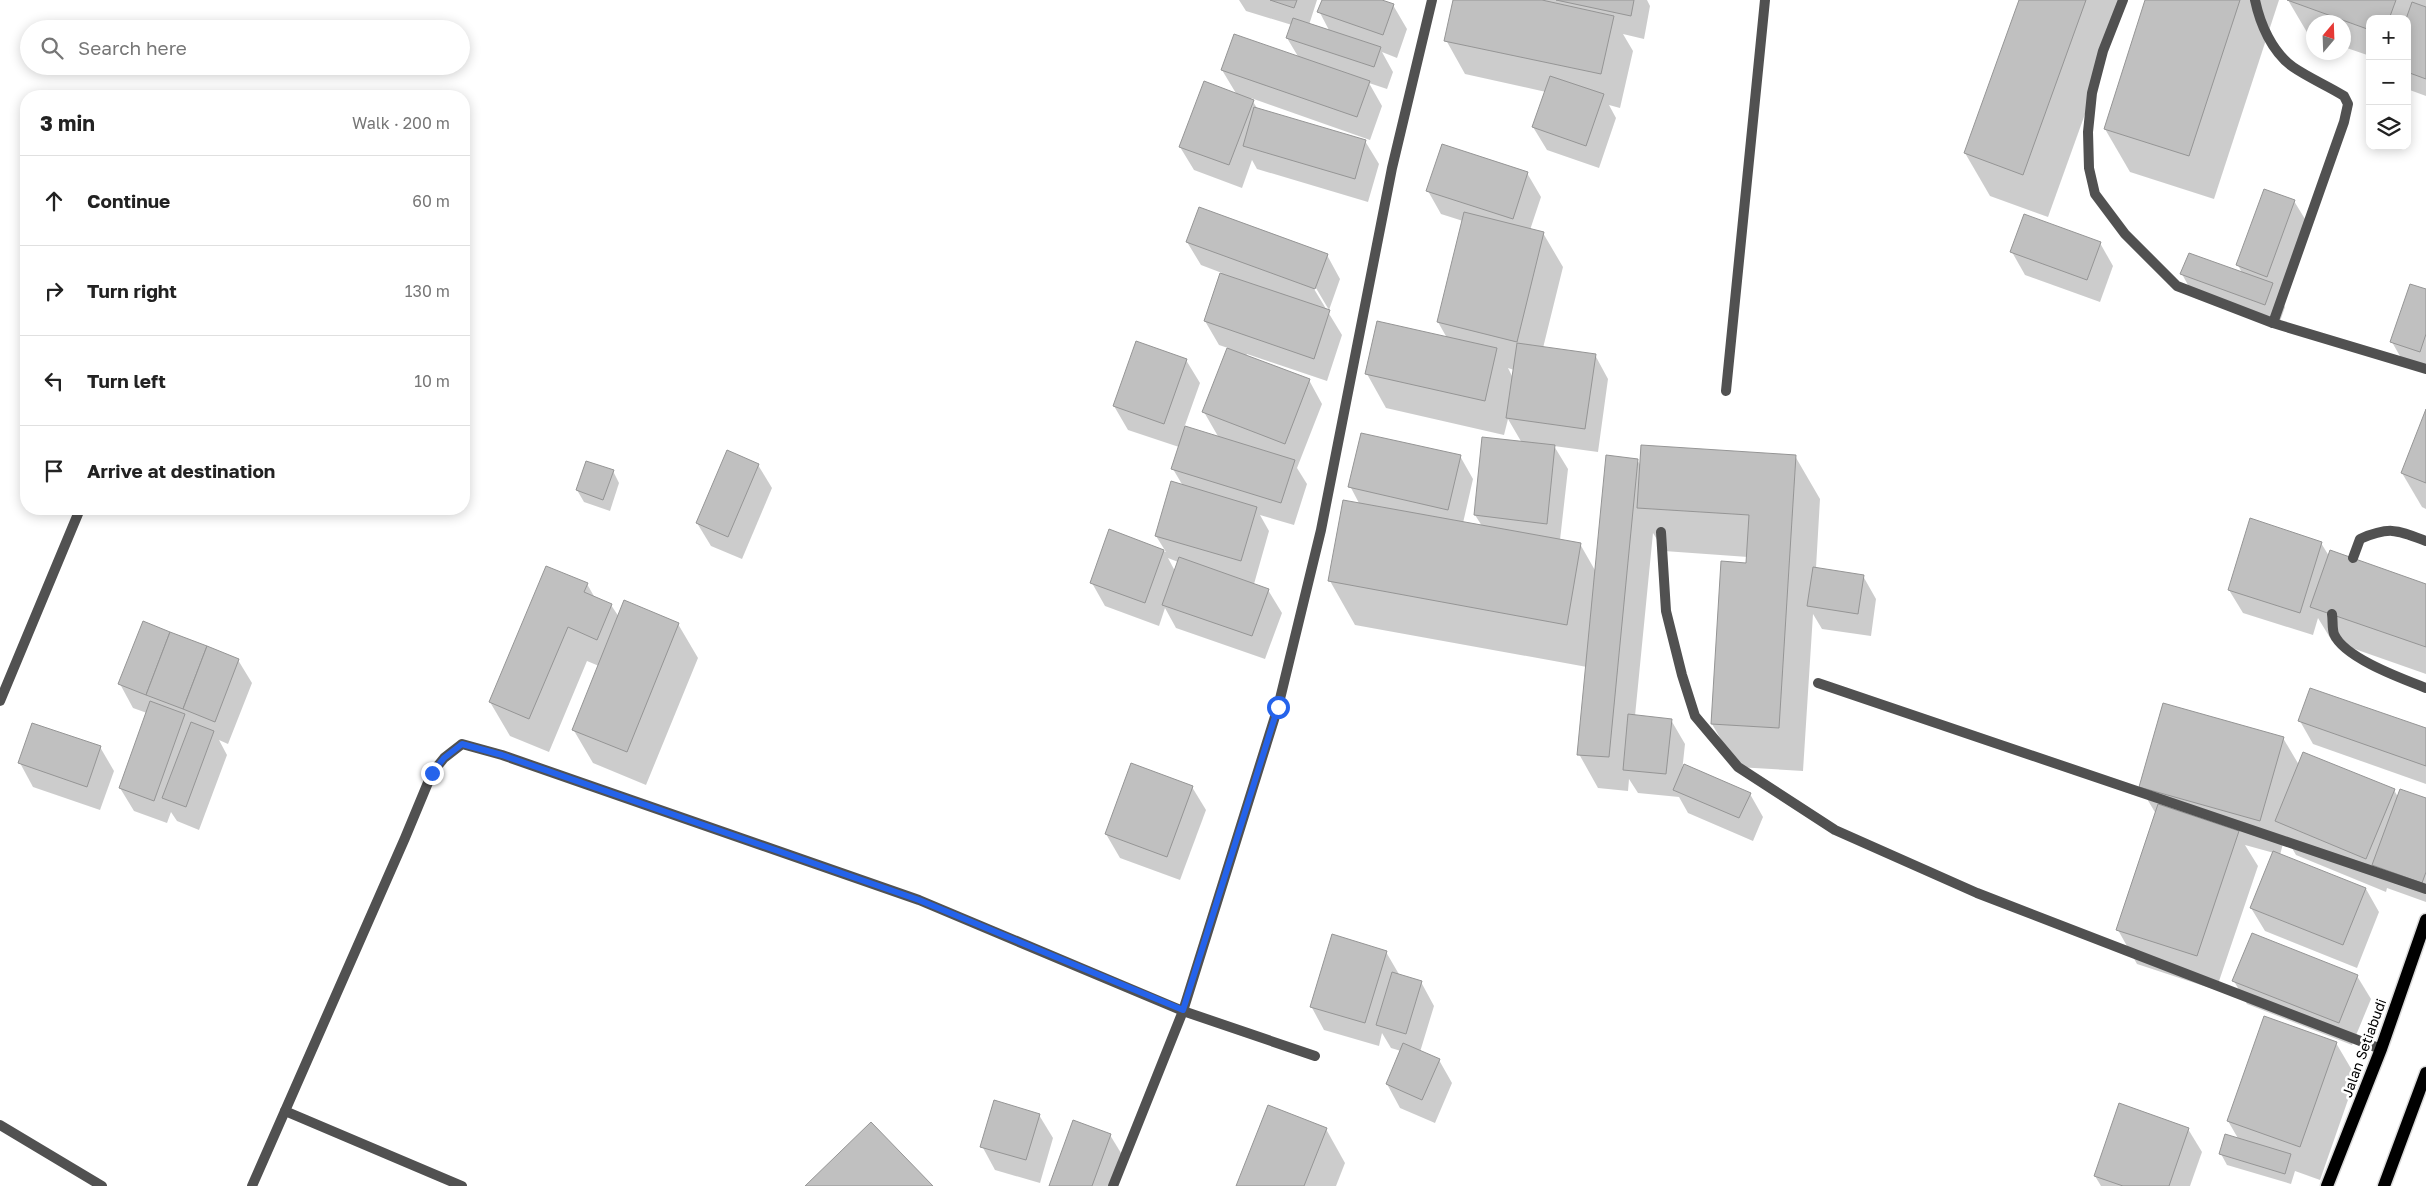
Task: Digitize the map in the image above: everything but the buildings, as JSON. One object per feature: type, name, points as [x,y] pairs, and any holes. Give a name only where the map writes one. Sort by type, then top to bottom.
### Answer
[{"type":"main road","name":"Jalan Setiabudi","points":[[2327,1186],[2381,1049],[2426,920]]},
{"type":"main road","points":[[2384,1186],[2426,1073]]},
{"type":"street","points":[[1113,1186],[1183,1010],[1281,698],[1321,530],[1392,168],[1432,0]]},
{"type":"street","points":[[1726,391],[1765,0]]},
{"type":"street","points":[[2123,0],[2103,51],[2092,93],[2088,132],[2089,168],[2094,194],[2125,234],[2177,286],[2273,323],[2426,369]]},
{"type":"street","points":[[2255,0],[2258,17],[2272,44],[2292,66],[2344,96],[2348,104],[2344,122],[2273,323]]},
{"type":"street","points":[[0,701],[78,515]]},
{"type":"street","points":[[2353,558],[2360,539],[2381,530],[2400,531],[2426,541]]},
{"type":"street","points":[[1661,532],[1666,611],[1682,676],[1696,716],[1738,767],[1835,830],[1977,893],[2381,1049]]},
{"type":"street","points":[[2332,614],[2334,634],[2352,654],[2393,675],[2426,688]]},
{"type":"street","points":[[1818,683],[2426,889]]},
{"type":"street","points":[[252,1186],[432,773],[444,758],[462,744],[502,755],[919,900],[1183,1010],[1315,1056]]},
{"type":"street","points":[[285,1111],[462,1186]]},
{"type":"street","points":[[0,1125],[102,1186]]},
{"type":"route","points":[[432,773],[444,758],[462,744],[502,755],[919,900],[1183,1010],[1278,707]]}]
